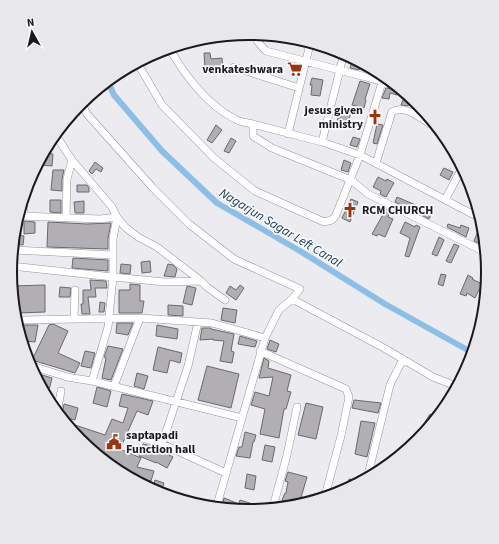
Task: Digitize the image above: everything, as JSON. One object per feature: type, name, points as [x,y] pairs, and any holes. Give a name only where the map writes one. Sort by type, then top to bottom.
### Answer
[{"type":"street","points":[[256,40],[266,51],[380,79]]},
{"type":"street","points":[[288,134],[309,47]]},
{"type":"street","points":[[172,53],[198,90],[215,106],[235,119],[322,142],[360,155],[475,215]]},
{"type":"street","points":[[322,142],[343,59]]},
{"type":"street","points":[[140,67],[162,105],[214,158],[256,191],[324,222],[336,215],[351,180],[382,81]]},
{"type":"street","points":[[234,67],[299,88]]},
{"type":"street","points":[[84,109],[87,114],[152,188],[189,224],[234,259],[300,289],[292,299],[279,310],[264,338],[218,503]]},
{"type":"street","points":[[376,164],[392,112],[395,110],[406,110],[426,122]]},
{"type":"street","points":[[252,124],[253,136],[272,148],[351,180],[368,194],[481,250]]},
{"type":"street","points":[[59,139],[72,160],[112,207],[117,217],[125,227],[138,237],[157,247],[225,300]]},
{"type":"street","points":[[66,218],[67,179],[72,160]]},
{"type":"street","points":[[445,200],[460,173]]},
{"type":"street","points":[[24,216],[100,219],[117,217]]},
{"type":"street","points":[[92,380],[110,318],[113,277],[113,239],[117,217]]},
{"type":"street","points":[[18,250],[112,255]]},
{"type":"street","points":[[17,267],[165,282],[201,281]]},
{"type":"street","points":[[74,319],[75,290]]},
{"type":"street","points":[[292,299],[403,359],[433,378],[453,385]]},
{"type":"street","points":[[22,320],[140,318],[212,323],[264,338]]},
{"type":"street","points":[[114,386],[140,318]]},
{"type":"street","points":[[162,444],[188,366],[198,322]]},
{"type":"street","points":[[260,351],[346,389],[349,397],[341,436],[326,491]]},
{"type":"street","points":[[369,471],[390,385],[403,359]]},
{"type":"street","points":[[38,368],[67,377],[92,380],[242,418]]},
{"type":"street","points":[[59,405],[61,391]]},
{"type":"street","points":[[274,503],[287,454],[297,407]]},
{"type":"street","points":[[135,436],[162,444],[226,473]]},
{"type":"building","points":[[204,53],[210,53],[211,59],[222,58],[223,71],[208,72],[207,66],[205,67]]},
{"type":"building","points":[[352,63],[360,68],[359,70],[350,68]]},
{"type":"building","points":[[312,78],[323,80],[320,96],[311,95],[312,85],[310,85]]},
{"type":"building","points":[[360,81],[370,84],[365,99],[364,108],[352,105]]},
{"type":"building","points":[[386,88],[392,89],[398,93],[397,95],[390,93],[389,99],[382,98]]},
{"type":"building","points":[[404,98],[409,103],[408,106],[401,105]]},
{"type":"building","points":[[342,111],[351,113],[346,128],[336,125],[338,118],[340,119]]},
{"type":"building","points":[[377,124],[383,125],[377,144],[373,143]]},
{"type":"building","points":[[216,125],[222,130],[212,143],[207,140]]},
{"type":"building","points":[[353,137],[360,139],[357,147],[350,145]]},
{"type":"building","points":[[231,138],[236,141],[229,153],[224,151]]},
{"type":"building","points":[[50,154],[53,154],[52,166],[43,165]]},
{"type":"building","points":[[344,160],[351,163],[348,172],[341,170]]},
{"type":"building","points":[[95,162],[103,168],[101,172],[96,169],[92,174],[89,171]]},
{"type":"building","points":[[444,168],[453,172],[449,180],[440,175]]},
{"type":"building","points":[[53,170],[64,170],[62,191],[51,190]]},
{"type":"building","points":[[378,177],[386,181],[387,179],[394,183],[386,197],[380,194],[381,191],[373,187]]},
{"type":"building","points":[[77,185],[87,185],[89,192],[77,192]]},
{"type":"building","points":[[397,197],[418,206],[415,212],[395,202]]},
{"type":"building","name":"RCM CHURCH","points":[[351,199],[358,202],[350,222],[342,218]]},
{"type":"building","points":[[50,200],[61,200],[61,213],[50,212]]},
{"type":"building","points":[[84,201],[84,213],[75,213],[74,202]]},
{"type":"building","points":[[428,205],[434,207],[429,219],[423,216]]},
{"type":"building","points":[[386,209],[390,211],[388,217],[393,219],[385,237],[378,234],[377,236],[372,234]]},
{"type":"building","points":[[24,221],[35,222],[35,233],[24,234]]},
{"type":"building","points":[[48,222],[87,224],[111,223],[108,238],[108,249],[47,247]]},
{"type":"building","points":[[405,222],[415,227],[416,225],[420,227],[409,257],[405,256],[410,238],[400,233]]},
{"type":"building","points":[[448,224],[460,228],[461,225],[469,228],[466,237],[447,227]]},
{"type":"building","points":[[478,230],[480,244],[474,241]]},
{"type":"building","points":[[20,235],[24,236],[23,245],[19,244]]},
{"type":"building","points":[[439,237],[444,240],[437,256],[432,254]]},
{"type":"building","points":[[454,244],[459,246],[451,263],[446,261]]},
{"type":"building","points":[[73,258],[108,260],[108,271],[72,268]]},
{"type":"building","points":[[150,261],[151,272],[142,273],[141,262]]},
{"type":"building","points":[[121,264],[131,265],[130,274],[120,273]]},
{"type":"building","points":[[168,264],[173,265],[177,269],[175,277],[164,276]]},
{"type":"building","points":[[441,274],[446,275],[443,286],[438,284]]},
{"type":"building","points":[[468,275],[473,278],[472,279],[482,284],[475,298],[467,293],[466,296],[460,294]]},
{"type":"building","points":[[90,280],[106,281],[107,288],[95,288],[96,297],[88,297],[90,314],[82,314],[81,304],[83,304],[83,290],[91,290]]},
{"type":"building","points":[[130,284],[140,285],[140,301],[144,301],[142,313],[119,313],[119,290],[130,290]]},
{"type":"building","points":[[45,285],[45,312],[20,313],[17,286]]},
{"type":"building","points":[[240,285],[244,288],[236,300],[226,293],[230,286],[236,290]]},
{"type":"building","points":[[187,286],[196,288],[192,305],[183,303]]},
{"type":"building","points":[[60,287],[71,288],[70,297],[59,297]]},
{"type":"building","points":[[100,302],[105,303],[104,312],[99,312]]},
{"type":"building","points":[[168,305],[183,306],[183,316],[168,315]]},
{"type":"building","points":[[223,308],[237,310],[235,323],[221,320]]},
{"type":"building","points":[[117,323],[133,323],[128,335],[116,333]]},
{"type":"building","points":[[53,324],[68,331],[58,353],[80,363],[75,373],[35,361],[33,357],[49,325]]},
{"type":"building","points":[[23,325],[38,325],[35,342],[27,341]]},
{"type":"building","points":[[157,325],[178,329],[177,339],[156,336]]},
{"type":"building","points":[[202,328],[211,328],[234,334],[231,351],[234,352],[232,363],[220,361],[224,341],[213,339],[200,340]]},
{"type":"building","points":[[240,336],[257,341],[255,347],[238,344]]},
{"type":"building","points":[[270,340],[279,344],[276,352],[267,349]]},
{"type":"building","points":[[108,346],[123,349],[111,380],[102,378],[106,358],[104,357]]},
{"type":"building","points":[[158,347],[182,353],[180,363],[170,360],[167,373],[153,370]]},
{"type":"building","points":[[85,351],[95,353],[91,368],[81,366]]},
{"type":"building","points":[[264,358],[269,361],[268,368],[291,375],[287,391],[291,392],[286,409],[284,409],[279,438],[260,434],[265,409],[251,405],[255,392],[269,396],[273,377],[259,378]]},
{"type":"building","points":[[207,366],[239,374],[231,408],[198,400]]},
{"type":"building","points":[[137,373],[148,376],[144,389],[134,386]]},
{"type":"building","points":[[41,375],[52,378],[49,390]]},
{"type":"building","points":[[97,387],[111,391],[107,407],[93,403]]},
{"type":"building","points":[[122,394],[153,401],[148,415],[137,411],[120,449],[141,458],[137,467],[154,471],[151,481],[145,480],[120,465],[96,447],[75,425],[105,435],[112,419],[123,423],[128,408],[119,406]]},
{"type":"building","points":[[354,400],[381,403],[378,413],[352,408]]},
{"type":"building","points":[[306,403],[323,407],[316,439],[298,435]]},
{"type":"building","points":[[64,404],[78,408],[75,420],[69,418],[63,409]]},
{"type":"building","points":[[430,414],[433,416],[426,423],[425,422]]},
{"type":"building","points":[[361,421],[375,423],[367,457],[355,454]]},
{"type":"building","points":[[245,432],[256,435],[250,458],[236,456],[239,447],[242,447]]},
{"type":"building","points":[[143,444],[154,447],[173,457],[167,468],[139,456]]},
{"type":"building","points":[[265,445],[275,447],[272,462],[262,460]]},
{"type":"building","points":[[288,472],[307,477],[301,499],[287,502],[282,500],[286,493],[288,482],[285,481]]},
{"type":"building","points":[[247,474],[256,476],[254,490],[245,488]]},
{"type":"building","points":[[155,480],[164,483],[163,488],[154,484]]},
{"type":"building","points":[[224,498],[239,504],[234,504],[223,503]]},
{"type":"building","points":[[240,500],[253,504],[239,504]]},
{"type":"waterway","name":"Nagarjun Sagar Left Canal","points":[[110,86],[114,95],[162,151],[217,203],[300,251],[385,304],[469,350]]},
{"type":"place","name":"venkateshwara","points":[[295,69]]},
{"type":"place","name":"jesus given ministry","points":[[375,117]]},
{"type":"place","name":"RCM CHURCH","points":[[350,210]]},
{"type":"place","name":"saptapadi Function hall","points":[[114,442]]}]
